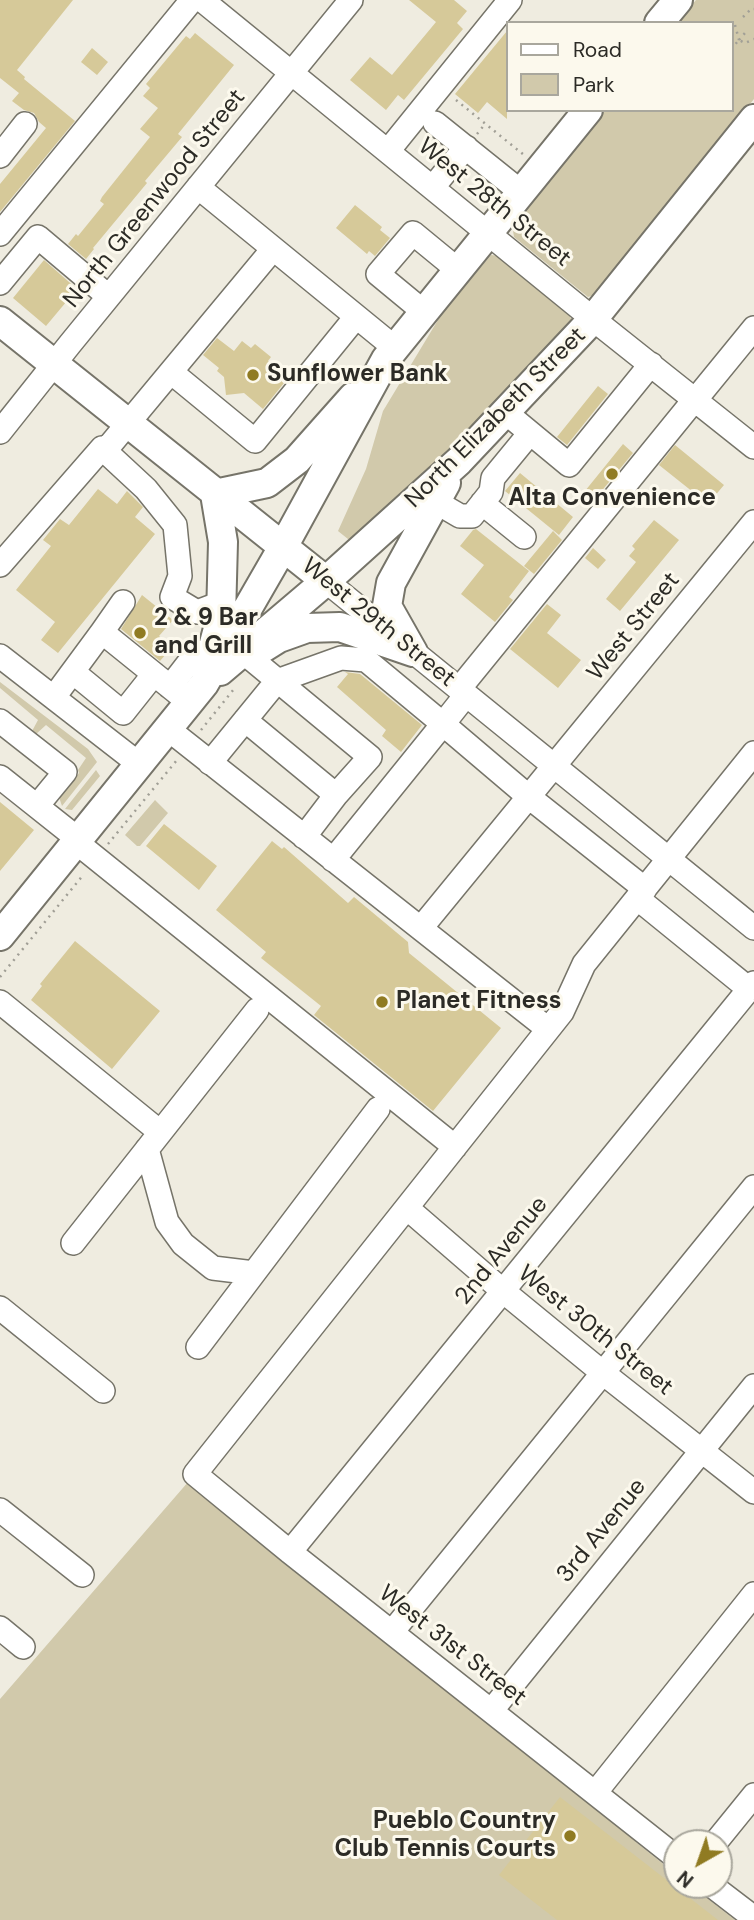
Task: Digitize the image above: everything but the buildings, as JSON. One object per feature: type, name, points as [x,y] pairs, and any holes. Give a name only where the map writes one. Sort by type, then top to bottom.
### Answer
[{"type":"main road","points":[[661,21],[678,0]]},
{"type":"main road","name":"North Elizabeth Street","points":[[0,936],[168,729],[185,682],[283,547],[391,354],[586,112]]},
{"type":"main road","name":"North Elizabeth Street","points":[[185,682],[326,581],[459,461],[593,318],[754,119]]},
{"type":"main road","name":"West 29th Street","points":[[0,321],[55,362],[215,494],[326,581]]},
{"type":"main road","points":[[185,682],[221,617],[223,542],[215,494],[267,483],[297,460],[391,354]]},
{"type":"main road","points":[[413,652],[387,606],[391,583],[459,461]]},
{"type":"main road","points":[[185,682],[249,657],[279,638],[307,628],[341,627],[413,652]]},
{"type":"street","points":[[0,234],[192,0]]},
{"type":"street","name":"West 28th Street","points":[[202,0],[754,447]]},
{"type":"street","name":"North Greenwood Street","points":[[0,432],[351,0]]},
{"type":"street","points":[[388,150],[510,0]]},
{"type":"street","points":[[435,123],[521,192]]},
{"type":"street","points":[[0,156],[24,124]]},
{"type":"street","points":[[433,187],[466,147]]},
{"type":"street","points":[[198,187],[356,317],[391,354]]},
{"type":"street","points":[[424,312],[378,274],[413,233],[458,270]]},
{"type":"street","points":[[0,283],[38,237],[108,296]]},
{"type":"street","points":[[105,451],[273,249]]},
{"type":"street","points":[[171,372],[254,442],[356,317]]},
{"type":"street","points":[[333,860],[443,724],[462,692],[754,328]]},
{"type":"street","points":[[505,412],[569,466],[651,364]]},
{"type":"street","points":[[436,502],[460,516],[472,516],[491,492],[493,478],[530,433]]},
{"type":"street","points":[[0,565],[102,449],[146,489],[175,525],[180,576],[172,597],[197,612],[221,603]]},
{"type":"street","points":[[482,503],[524,537]]},
{"type":"street","name":"West Street","points":[[421,928],[754,522]]},
{"type":"street","name":"West 29th Street","points":[[326,581],[754,928]]},
{"type":"street","points":[[54,697],[123,602]]},
{"type":"street","points":[[102,632],[185,682]]},
{"type":"street","points":[[0,656],[139,764]]},
{"type":"street","points":[[249,657],[370,757],[304,837]]},
{"type":"street","points":[[210,763],[277,681],[341,658],[366,660],[752,986]]},
{"type":"street","points":[[73,672],[123,713]]},
{"type":"street","points":[[104,736],[123,713],[185,682]]},
{"type":"street","points":[[77,716],[97,692]]},
{"type":"street","points":[[245,720],[337,796]]},
{"type":"street","points":[[0,721],[65,772],[37,806]]},
{"type":"street","points":[[168,729],[548,1029]]},
{"type":"street","points":[[407,1208],[562,1012],[584,964],[754,752]]},
{"type":"street","points":[[0,777],[455,1147]]},
{"type":"street","name":"2nd Avenue","points":[[290,1552],[752,986]]},
{"type":"street","points":[[0,1002],[153,1141],[167,1222],[183,1244],[213,1268],[254,1273]]},
{"type":"street","points":[[73,1243],[257,1010]]},
{"type":"street","points":[[198,1347],[378,1110]]},
{"type":"street","points":[[392,1632],[754,1187]]},
{"type":"street","name":"West 30th Street","points":[[407,1208],[503,1292],[754,1492]]},
{"type":"street","name":"West 31st Street","points":[[407,1208],[195,1474],[663,1847]]},
{"type":"street","points":[[0,1308],[103,1391]]},
{"type":"street","name":"3rd Avenue","points":[[492,1710],[754,1386]]},
{"type":"street","points":[[0,1510],[82,1576]]},
{"type":"street","points":[[595,1793],[754,1594]]},
{"type":"street","points":[[0,1628],[23,1647]]},
{"type":"street","points":[[726,1829],[754,1795]]},
{"type":"street","points":[[730,1899],[754,1917]]},
{"type":"path","points":[[743,17],[754,9]]},
{"type":"path","points":[[735,25],[739,40],[745,43],[754,39]]},
{"type":"path","points":[[733,47],[745,33]]},
{"type":"path","points":[[454,98],[529,160]]},
{"type":"green space","points":[[696,0],[754,0],[754,99],[596,294],[588,297],[514,237],[512,225],[604,112],[733,112],[733,21],[679,21]]},
{"type":"green space","points":[[491,255],[499,256],[567,310],[572,321],[531,374],[353,543],[338,531],[366,469],[383,411],[444,310]]},
{"type":"green space","points":[[0,682],[88,749],[97,762],[62,806],[59,797],[79,773],[78,770],[86,758],[46,725],[35,735],[31,733],[38,720],[0,688]]},
{"type":"green space","points":[[96,770],[100,776],[72,810],[65,809]]},
{"type":"green space","points":[[155,800],[168,813],[140,846],[137,846],[125,835]]},
{"type":"green space","points":[[195,1474],[492,1710],[663,1864],[663,1899],[708,1899],[735,1920],[0,1920],[0,1699]]},
{"type":"place","name":"Sunflower Bank","points":[[253,375]]},
{"type":"place","name":"Alta Convenience","points":[[612,474]]},
{"type":"place","name":"2 & 9 Bar and Grill","points":[[140,633]]},
{"type":"place","name":"Planet Fitness","points":[[382,1002]]},
{"type":"place","name":"Pueblo Country Club Tennis Courts","points":[[570,1836]]}]
